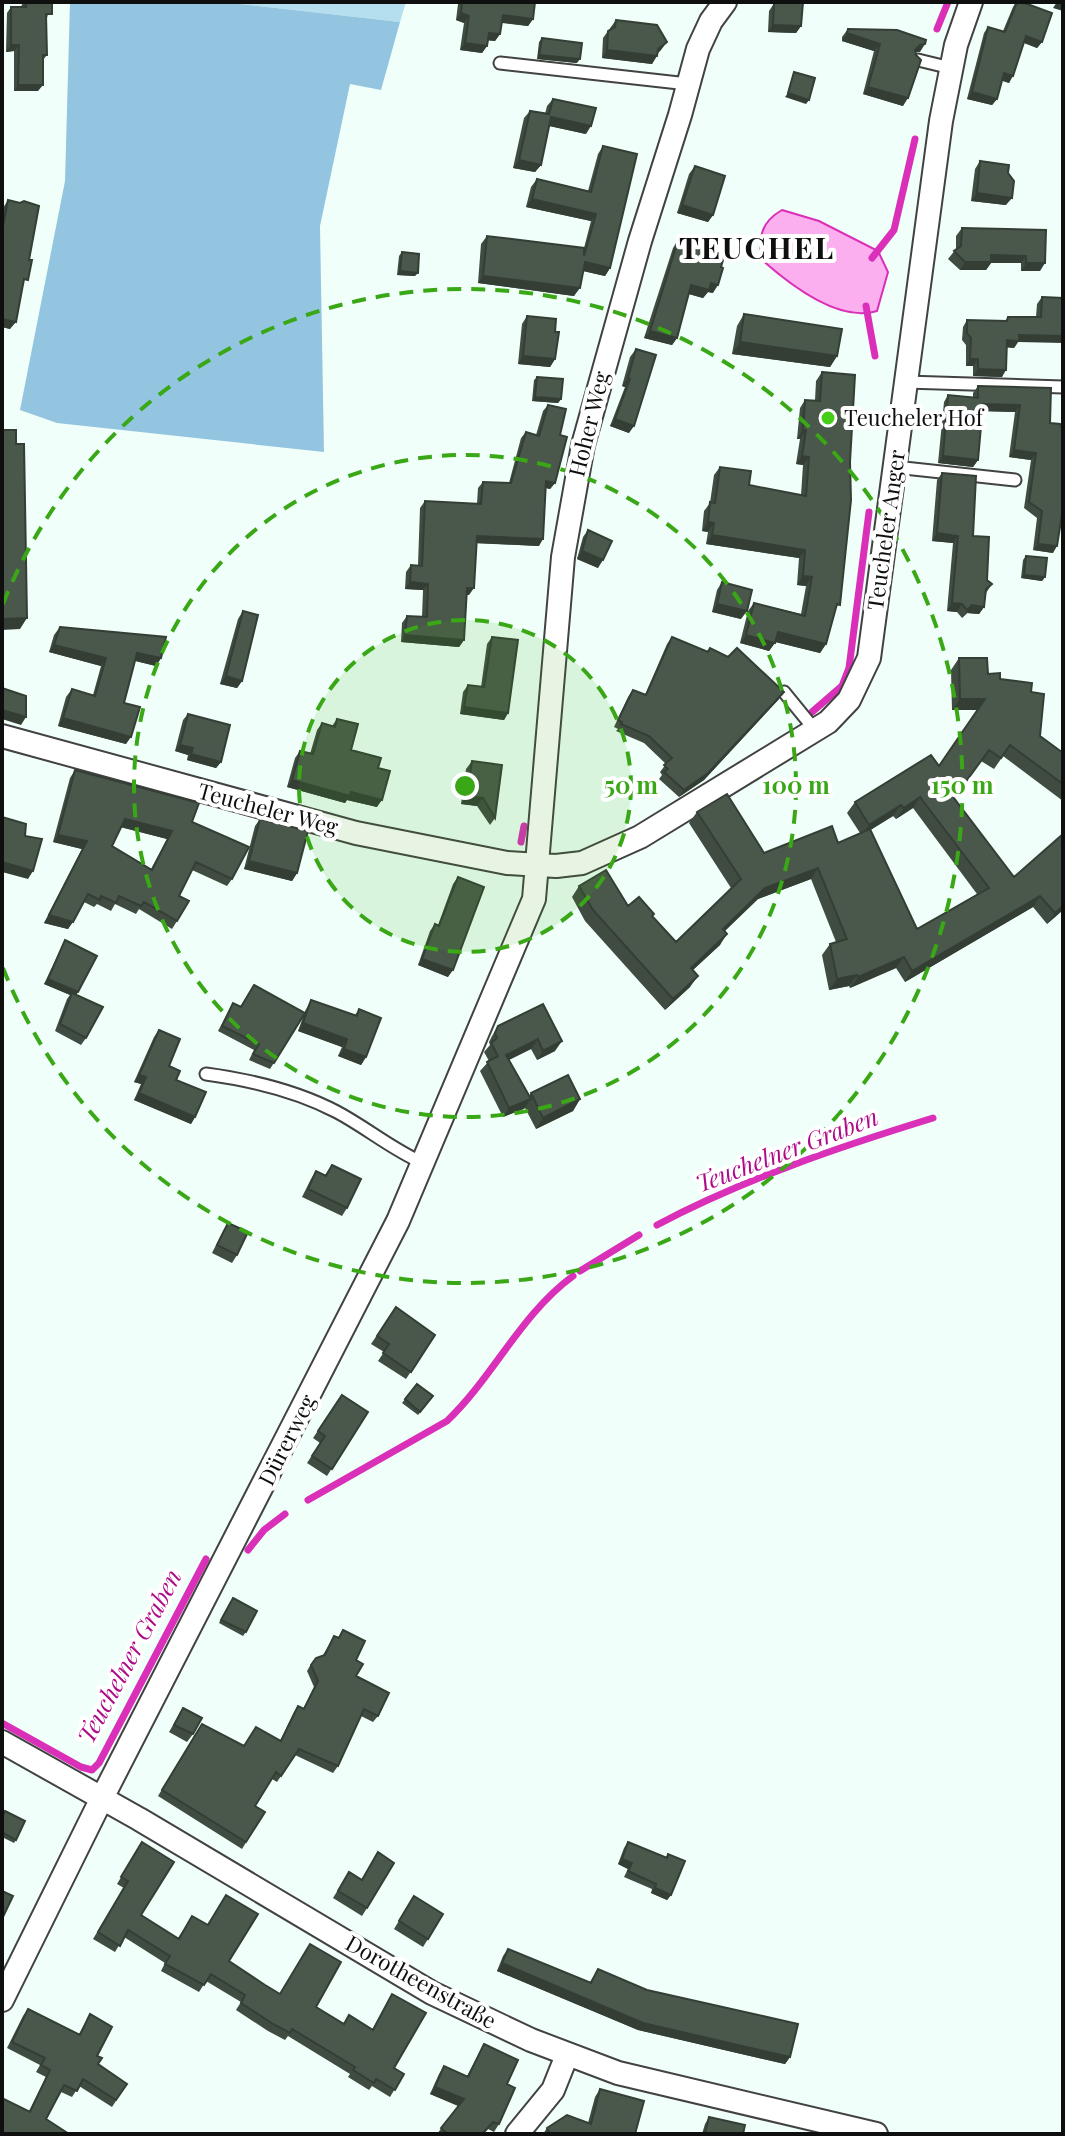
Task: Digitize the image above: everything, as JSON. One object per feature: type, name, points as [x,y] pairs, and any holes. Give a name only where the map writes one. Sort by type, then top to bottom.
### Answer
[{"type":"street","name":"Hoher Weg","points":[[537,866],[555,636],[572,500],[591,410],[698,49],[711,21],[725,2]]},
{"type":"street","name":"Teucheler Anger","points":[[537,866],[582,863],[640,837],[815,731],[849,700],[864,673],[869,658],[939,136],[951,68],[971,2]]},
{"type":"street","name":"Teucheler Weg","points":[[2,736],[356,833],[537,866]]},
{"type":"street","name":"Dürerweg","points":[[2,2000],[102,1798],[376,1266],[423,1163],[534,899],[537,866]]},
{"type":"street","name":"Dorotheenstraße","points":[[2,1742],[432,1993],[479,2017],[618,2073],[876,2134]]},
{"type":"street","points":[[517,2134],[553,2090],[567,2055]]},
{"type":"lane","points":[[918,60],[951,68]]},
{"type":"lane","points":[[500,63],[688,84]]},
{"type":"lane","points":[[906,382],[1063,387]]},
{"type":"lane","points":[[895,467],[1015,480]]},
{"type":"lane","points":[[784,692],[815,731]]},
{"type":"lane","points":[[206,1074],[259,1083],[336,1111],[402,1154],[423,1163]]},
{"type":"shaded area","points":[[70,2],[222,2],[400,22],[381,90],[350,84],[320,226],[324,452],[57,423],[20,410],[65,181]]},
{"type":"shaded area","points":[[222,2],[406,2],[400,22]]},
{"type":"shaded area","points":[[782,210],[819,221],[878,251],[888,272],[877,311],[846,311],[815,299],[761,259],[763,230],[770,219]]},
{"type":"building","points":[[26,2],[52,2],[52,14],[46,14],[47,55],[43,55],[43,85],[18,85],[19,45],[11,45],[11,7],[26,7]]},
{"type":"building","points":[[462,2],[535,2],[533,19],[503,15],[500,34],[489,33],[487,46],[465,43],[469,16],[461,13]]},
{"type":"building","points":[[775,2],[803,2],[801,26],[773,25]]},
{"type":"building","points":[[1017,2],[1052,13],[1042,42],[1026,36],[1013,76],[1004,73],[997,99],[972,92],[988,27],[1005,32]]},
{"type":"building","points":[[616,20],[657,25],[667,42],[658,49],[657,56],[607,50],[608,31],[615,27]]},
{"type":"building","points":[[848,29],[897,30],[926,40],[915,50],[921,60],[908,98],[868,87],[880,44],[847,33]]},
{"type":"building","points":[[542,38],[582,43],[580,59],[539,55]]},
{"type":"building","points":[[794,72],[815,78],[809,100],[788,93]]},
{"type":"building","points":[[553,99],[596,108],[591,126],[551,117],[541,165],[519,160],[530,111],[549,114]]},
{"type":"building","points":[[603,146],[637,154],[610,268],[585,262],[580,288],[483,276],[487,236],[584,248],[584,256],[596,214],[532,199],[537,179],[591,192]]},
{"type":"building","points":[[980,161],[1009,165],[1008,173],[1014,181],[1012,198],[977,193]]},
{"type":"building","points":[[695,166],[725,176],[713,215],[682,205]]},
{"type":"building","points":[[8,200],[39,206],[29,260],[32,260],[28,280],[24,279],[16,322],[2,319],[2,231]]},
{"type":"building","points":[[962,228],[1046,230],[1045,263],[1026,263],[1026,256],[991,255],[991,262],[965,262],[954,251],[961,246]]},
{"type":"building","points":[[678,240],[725,253],[718,285],[711,283],[709,290],[691,285],[677,338],[650,331]]},
{"type":"building","points":[[402,252],[419,254],[418,273],[400,271]]},
{"type":"building","points":[[1042,297],[1063,298],[1063,336],[1019,335],[1019,341],[1007,340],[1006,370],[978,369],[978,359],[970,359],[971,338],[967,333],[967,320],[1007,321],[1008,317],[1041,317]]},
{"type":"building","points":[[744,314],[842,329],[837,356],[740,342]]},
{"type":"building","points":[[527,316],[556,319],[555,332],[559,332],[555,359],[523,356]]},
{"type":"building","points":[[636,349],[656,355],[634,426],[615,419],[630,379]]},
{"type":"building","points":[[822,372],[855,375],[851,500],[840,605],[837,604],[826,644],[778,632],[775,643],[746,635],[754,603],[805,616],[812,577],[803,576],[805,550],[712,535],[714,523],[708,522],[710,502],[715,503],[720,467],[751,471],[749,485],[806,496],[809,457],[802,456],[806,430],[803,430],[805,400],[820,401]]},
{"type":"building","points":[[537,377],[563,379],[561,399],[535,397]]},
{"type":"building","points":[[978,386],[1051,388],[1050,423],[1060,424],[1063,430],[1063,508],[1057,546],[1038,544],[1042,511],[1029,502],[1036,453],[1014,450],[1020,405],[983,404],[978,460],[943,456],[948,395],[978,398]]},
{"type":"building","points":[[548,405],[566,409],[560,435],[567,437],[555,483],[546,481],[543,539],[477,536],[474,588],[467,588],[464,640],[405,635],[407,616],[427,617],[428,584],[410,582],[411,565],[422,566],[425,501],[481,504],[483,482],[511,483],[526,432],[539,436]]},
{"type":"building","points":[[2,430],[16,430],[16,444],[24,444],[27,618],[2,619]]},
{"type":"building","points":[[942,473],[976,476],[973,536],[989,537],[987,580],[992,584],[986,589],[984,607],[972,605],[967,610],[962,604],[952,603],[958,536],[937,533]]},
{"type":"building","points":[[588,530],[612,541],[603,560],[582,551]]},
{"type":"building","points":[[1026,556],[1047,558],[1045,577],[1024,575]]},
{"type":"building","points":[[722,582],[752,590],[747,611],[717,604]]},
{"type":"building","points":[[243,611],[258,615],[242,681],[226,676]]},
{"type":"building","points":[[60,627],[166,637],[161,658],[137,653],[124,703],[140,707],[131,737],[63,718],[72,689],[95,696],[106,658],[54,645]]},
{"type":"building","points":[[492,637],[518,640],[508,713],[464,707],[468,685],[484,687]]},
{"type":"building","points":[[672,637],[708,652],[710,648],[728,657],[737,648],[784,692],[708,773],[684,790],[664,772],[668,769],[664,765],[672,758],[649,736],[618,720],[633,690],[646,695]]},
{"type":"building","points":[[959,658],[987,658],[988,674],[1000,673],[1000,679],[1032,683],[1031,692],[1044,694],[1040,736],[1063,753],[1063,784],[1010,745],[1001,758],[989,750],[954,798],[1014,877],[1063,834],[1063,906],[1055,913],[1040,896],[912,971],[904,957],[858,977],[837,979],[830,944],[847,939],[818,868],[765,888],[723,929],[727,934],[691,968],[698,976],[673,999],[593,910],[579,886],[606,870],[628,906],[639,897],[676,942],[741,879],[697,812],[727,794],[764,853],[832,826],[838,843],[870,829],[917,929],[989,888],[920,797],[869,825],[855,802],[931,755],[939,766],[985,699],[960,699]]},
{"type":"building","points":[[2,688],[26,696],[26,717],[2,710]]},
{"type":"building","points":[[188,714],[230,725],[221,762],[191,754],[193,748],[180,745]]},
{"type":"building","points":[[337,719],[358,724],[351,750],[381,758],[378,768],[390,771],[382,800],[351,792],[350,796],[292,780],[300,751],[313,754],[322,723],[335,727]]},
{"type":"building","points":[[472,761],[502,765],[495,818],[483,798],[467,796]]},
{"type":"building","points":[[75,770],[199,803],[192,822],[249,847],[232,879],[196,862],[179,896],[189,901],[177,921],[144,902],[141,906],[119,896],[116,903],[88,894],[73,922],[49,915],[87,841],[58,835]],"holes":[[[125,819],[172,831],[152,870],[112,846]]]},
{"type":"building","points":[[2,817],[26,824],[25,836],[42,839],[33,871],[2,862]]},
{"type":"building","points":[[260,819],[308,831],[297,873],[249,861]]},
{"type":"building","points":[[458,877],[484,887],[453,970],[422,959]]},
{"type":"building","points":[[65,940],[97,956],[78,992],[48,979]]},
{"type":"building","points":[[254,985],[305,1013],[274,1063],[253,1054],[259,1044],[222,1026],[233,1003],[241,1007]]},
{"type":"building","points":[[72,993],[103,1007],[86,1038],[60,1024]]},
{"type":"building","points":[[311,1000],[357,1016],[359,1009],[381,1018],[366,1057],[344,1049],[347,1039],[303,1023]]},
{"type":"building","points":[[543,1004],[562,1041],[543,1051],[538,1039],[506,1055],[531,1099],[509,1108],[487,1062],[498,1056],[491,1043],[497,1038],[495,1033],[498,1026]]},
{"type":"building","points":[[159,1030],[180,1039],[169,1066],[180,1071],[176,1080],[206,1092],[195,1117],[139,1093],[146,1077],[139,1075]]},
{"type":"building","points":[[568,1075],[580,1099],[543,1118],[531,1093]]},
{"type":"building","points":[[332,1165],[361,1179],[347,1208],[308,1189],[316,1171],[326,1176]]},
{"type":"building","points":[[228,1223],[248,1232],[237,1255],[217,1245]]},
{"type":"building","points":[[396,1307],[435,1335],[411,1372],[383,1353],[389,1344],[377,1336]]},
{"type":"building","points":[[417,1384],[433,1396],[420,1412],[405,1399]]},
{"type":"building","points":[[342,1395],[368,1412],[332,1469],[312,1456],[325,1436],[318,1431]]},
{"type":"building","points":[[233,1598],[257,1611],[246,1632],[221,1620]]},
{"type":"building","points":[[343,1630],[365,1641],[356,1660],[363,1664],[356,1676],[389,1693],[378,1716],[364,1709],[338,1766],[299,1749],[281,1776],[276,1772],[255,1806],[265,1812],[246,1842],[162,1790],[202,1724],[244,1746],[256,1727],[281,1741],[298,1706],[304,1709],[318,1681],[311,1665],[316,1658],[325,1655],[334,1636],[339,1638]]},
{"type":"building","points":[[183,1708],[202,1718],[193,1734],[174,1725]]},
{"type":"building","points":[[5,1811],[25,1821],[16,1840],[2,1832]]},
{"type":"building","points":[[142,1842],[174,1862],[141,1915],[179,1939],[192,1916],[208,1925],[226,1895],[258,1914],[229,1961],[280,1994],[310,1944],[341,1962],[316,2007],[344,2024],[349,2015],[373,2030],[392,1994],[426,2013],[394,2068],[404,2074],[395,2090],[376,2079],[374,2083],[353,2070],[355,2067],[292,2029],[290,2033],[273,2024],[241,2003],[245,1995],[211,1974],[204,1985],[165,1964],[170,1956],[128,1930],[120,1946],[98,1932],[128,1881],[121,1877]]},
{"type":"building","points":[[628,1842],[667,1858],[668,1854],[685,1861],[671,1895],[628,1871],[632,1863],[622,1859]]},
{"type":"building","points":[[378,1852],[394,1863],[367,1908],[338,1891],[349,1872],[362,1880]]},
{"type":"building","points":[[2,1891],[13,1896],[2,1919]]},
{"type":"building","points":[[414,1896],[443,1914],[428,1939],[399,1921]]},
{"type":"building","points":[[508,1949],[591,1983],[598,1969],[647,1990],[798,2024],[790,2057],[643,2023],[502,1963]]},
{"type":"building","points":[[28,2009],[80,2035],[90,2014],[112,2027],[97,2056],[102,2058],[98,2064],[127,2084],[116,2100],[83,2079],[77,2091],[64,2085],[46,2119],[69,2134],[2,2134],[2,2098],[30,2112],[50,2070],[41,2065],[45,2058],[12,2042]]},
{"type":"building","points":[[484,2044],[518,2060],[507,2084],[515,2088],[499,2124],[493,2122],[482,2134],[448,2134],[441,2128],[464,2099],[435,2087],[444,2066],[468,2077]]},
{"type":"building","points":[[600,2089],[644,2101],[635,2134],[550,2134],[547,2128],[567,2115],[591,2124]]},
{"type":"building","points":[[709,2117],[745,2125],[743,2134],[705,2134]]},
{"type":"waterway","points":[[937,29],[948,2]]},
{"type":"waterway","points":[[872,258],[894,230],[915,139]]},
{"type":"waterway","points":[[866,306],[875,356]]},
{"type":"waterway","points":[[812,712],[842,686],[849,668],[869,512]]},
{"type":"waterway","points":[[521,842],[524,826]]},
{"type":"waterway","name":"Teuchelner Graben","points":[[657,1225],[792,1165],[933,1118]]},
{"type":"waterway","name":"Teuchelner Graben","points":[[580,1271],[639,1235]]},
{"type":"waterway","name":"Teuchelner Graben","points":[[308,1500],[447,1421],[479,1385],[522,1327],[573,1276]]},
{"type":"waterway","name":"Teuchelner Graben","points":[[248,1550],[264,1530],[285,1514]]},
{"type":"waterway","name":"Teuchelner Graben","points":[[2,1723],[81,1767],[92,1770],[99,1763],[206,1559]]},
{"type":"place","name":"Teucheler Hof","points":[[828,418]]},
{"type":"district","name":"TEUCHEL","points":[[757,249]]}]
